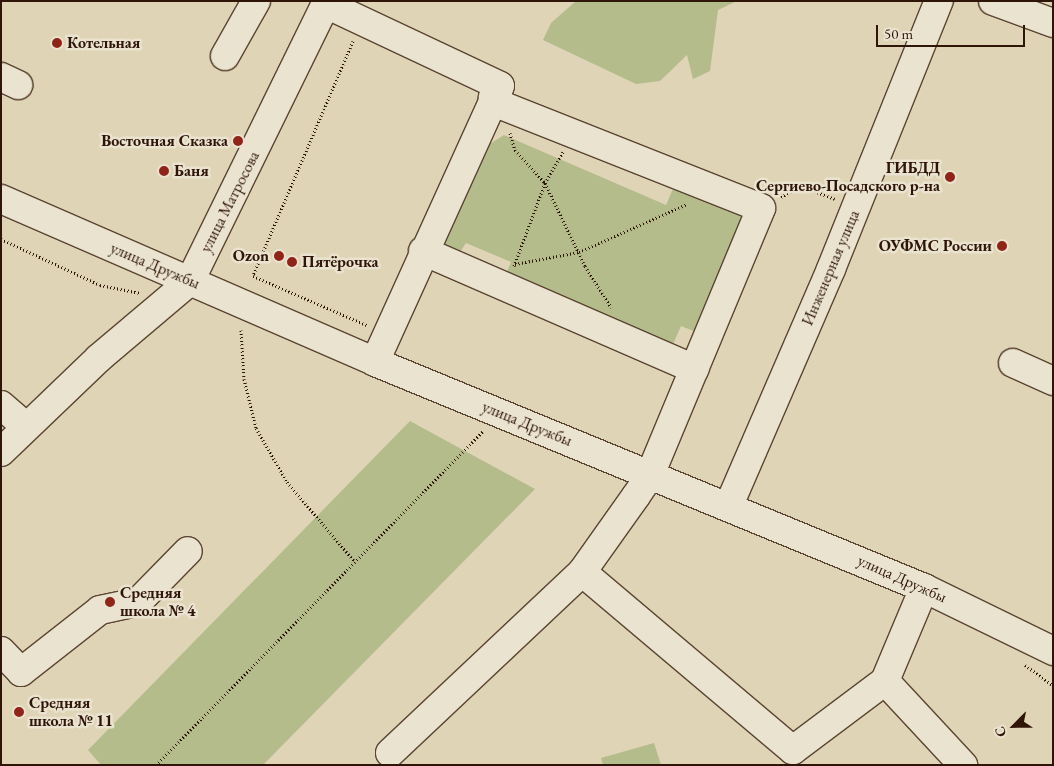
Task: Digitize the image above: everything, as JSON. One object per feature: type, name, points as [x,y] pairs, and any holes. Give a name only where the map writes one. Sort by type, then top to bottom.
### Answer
[{"type":"street","points":[[225,56],[256,1]]},
{"type":"street","name":"Инженерная улица","points":[[729,505],[878,156],[939,1]]},
{"type":"street","points":[[993,1],[1053,23]]},
{"type":"street","points":[[326,3],[361,24],[500,86],[499,102],[423,251],[375,362]]},
{"type":"street","name":"улица Матросова","points":[[1,452],[26,427],[190,281],[326,3]]},
{"type":"street","points":[[390,753],[582,572],[650,475],[761,208],[575,131],[499,102]]},
{"type":"street","name":"улица Дружбы","points":[[1,199],[375,362],[650,475],[729,505],[924,588],[1053,651]]},
{"type":"street","points":[[423,251],[482,276],[511,276],[694,369]]},
{"type":"street","points":[[1013,363],[1053,381]]},
{"type":"street","points":[[1,405],[26,427]]},
{"type":"street","points":[[1,651],[21,672],[100,610],[138,602],[188,551]]},
{"type":"street","points":[[582,572],[793,750],[885,681],[924,588]]},
{"type":"street","points":[[885,681],[952,761]]},
{"type":"path","points":[[361,24],[253,276],[386,333]]},
{"type":"path","points":[[499,102],[514,150],[545,183],[579,252],[614,313]]},
{"type":"path","points":[[511,276],[545,183],[575,131]]},
{"type":"path","points":[[761,208],[801,186],[856,207]]},
{"type":"path","points":[[482,276],[511,276],[579,252],[693,202]]},
{"type":"path","points":[[241,329],[244,379],[256,428],[288,482],[355,562]]},
{"type":"path","points":[[156,765],[501,413]]},
{"type":"green space","points":[[576,1],[737,1],[718,10],[710,71],[693,79],[687,55],[660,81],[636,84],[543,40],[551,23]]},
{"type":"green space","points":[[504,135],[666,205],[676,182],[741,211],[747,225],[701,334],[681,326],[670,351],[503,281],[511,262],[466,243],[458,255],[440,248],[485,147]]},
{"type":"green space","points":[[410,421],[535,489],[263,765],[101,765],[88,750]]},
{"type":"green space","points":[[654,743],[661,765],[603,765],[601,758]]},
{"type":"place","name":"Котельная","points":[[57,43]]},
{"type":"place","name":"Восточная Сказка","points":[[238,141]]},
{"type":"place","name":"Баня","points":[[164,171]]},
{"type":"place","name":"ГИБДД Сергиево-Посадского р-на","points":[[950,177]]},
{"type":"place","name":"ОУФМС России","points":[[1002,246]]},
{"type":"place","name":"Ozon","points":[[279,256]]},
{"type":"place","name":"Пятёрочка","points":[[292,262]]},
{"type":"place","name":"Средняя школа № 4","points":[[110,602]]},
{"type":"place","name":"Средняя школа № 11","points":[[19,712]]}]
